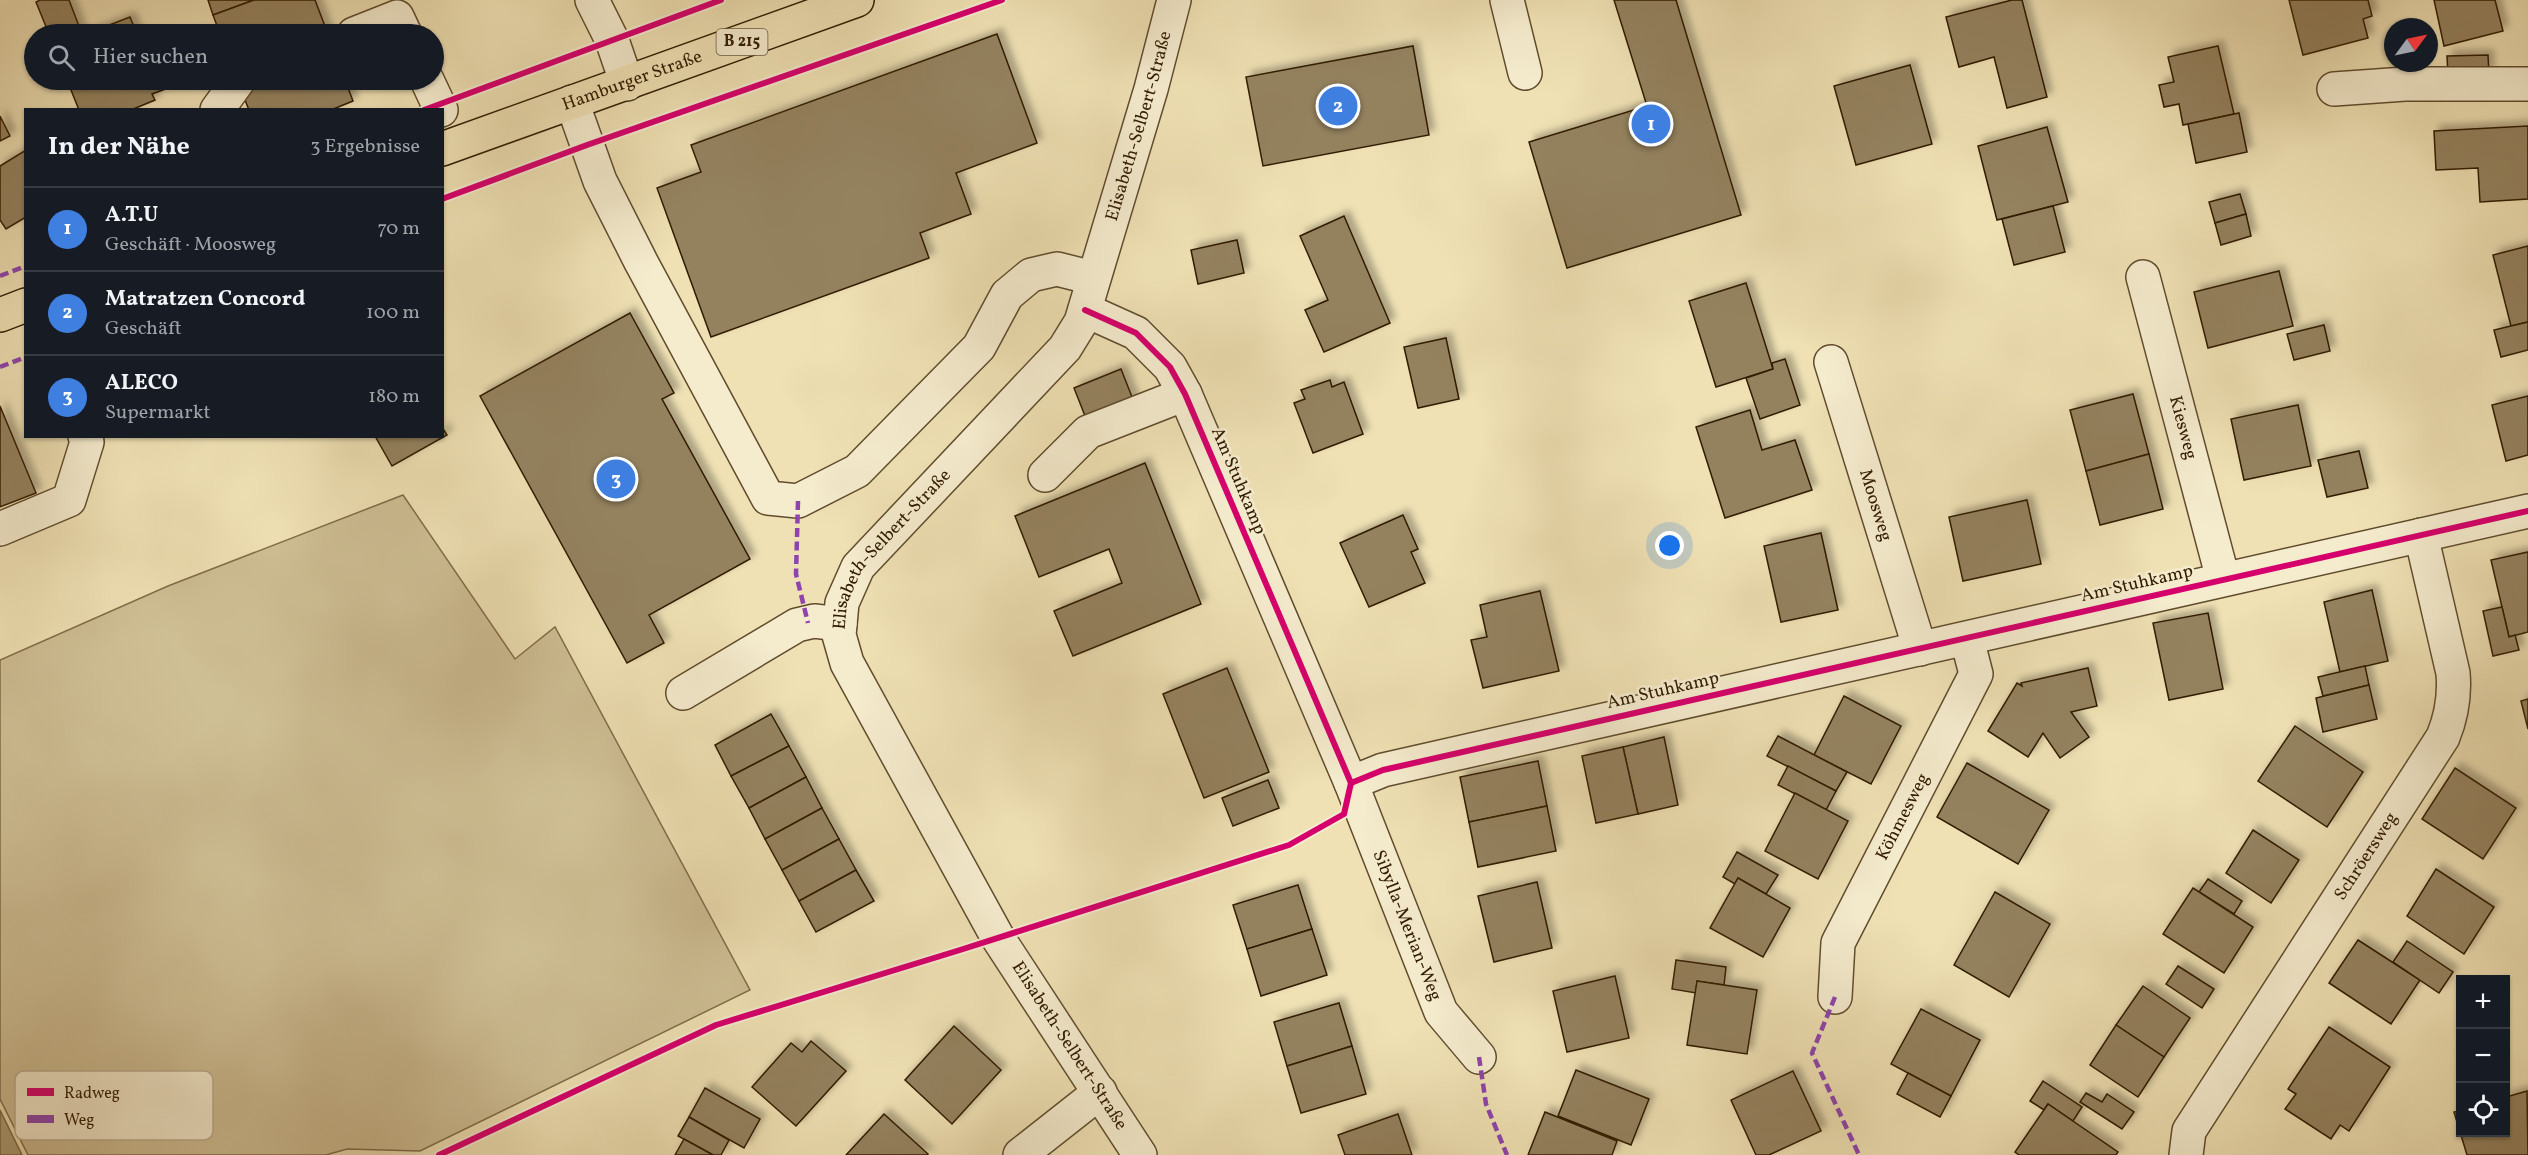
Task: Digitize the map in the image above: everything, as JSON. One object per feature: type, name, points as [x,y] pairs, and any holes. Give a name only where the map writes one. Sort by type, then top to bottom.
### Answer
[{"type":"main road","name":"Hamburger Straße","points":[[449,147],[857,0]]},
{"type":"main road","points":[[0,315],[24,306]]},
{"type":"street","points":[[592,0],[612,40],[627,84]]},
{"type":"street","name":"Elisabeth-Selbert-Straße","points":[[1140,1155],[998,938],[847,663],[839,635],[842,603],[858,567],[1065,348],[1085,310],[1151,89],[1174,0]]},
{"type":"street","points":[[1507,0],[1525,73]]},
{"type":"street","points":[[379,24],[396,17]]},
{"type":"street","points":[[2334,89],[2405,84],[2528,84]]},
{"type":"street","points":[[219,108],[232,90]]},
{"type":"street","points":[[432,90],[440,108]]},
{"type":"street","points":[[572,102],[600,181],[640,262],[768,498],[798,501],[856,471],[979,347],[1007,295],[1030,275],[1057,269],[1093,278]]},
{"type":"street","points":[[444,123],[449,147]]},
{"type":"street","name":"Kiesweg","points":[[2143,277],[2223,579]]},
{"type":"street","name":"Am Stuhkamp","points":[[1085,310],[1136,333],[1170,366],[1185,394],[1351,783],[1383,770],[2528,511]]},
{"type":"street","name":"Moosweg","points":[[1831,362],[1920,649]]},
{"type":"street","points":[[1045,475],[1088,432],[1185,394]]},
{"type":"street","points":[[0,529],[69,500],[86,438]]},
{"type":"street","name":"Schröersweg","points":[[2186,1155],[2189,1131],[2430,757],[2448,725],[2455,694],[2454,673],[2421,535]]},
{"type":"street","points":[[682,693],[797,625],[814,621],[840,624]]},
{"type":"street","name":"Köhmesweg","points":[[1834,997],[1838,943],[1976,674],[1967,639]]},
{"type":"street","name":"Sibylla-Merian-Weg","points":[[1351,783],[1441,1012],[1479,1057]]},
{"type":"street","points":[[1020,1155],[1100,1092]]},
{"type":"shaded area","points":[[403,495],[515,659],[555,627],[750,990],[420,1151],[347,1149],[326,1155],[28,1155],[20,1140],[213,1140],[213,1071],[15,1071],[15,1129],[0,1099],[0,660],[168,586]]},
{"type":"shaded area","points":[[0,1110],[22,1155],[0,1155]]},
{"type":"building","points":[[69,0],[78,24],[45,24],[36,2]]},
{"type":"building","points":[[208,0],[254,0],[213,15]]},
{"type":"building","points":[[254,0],[315,0],[324,24],[216,24],[213,15]]},
{"type":"building","points":[[1614,0],[1676,0],[1741,215],[1567,268],[1529,142],[1647,106]]},
{"type":"building","points":[[2012,0],[2022,0],[2047,97],[2007,108],[1994,57],[1959,67],[1946,17]]},
{"type":"building","points":[[2289,0],[2368,0],[2372,16],[2363,19],[2368,38],[2303,55]]},
{"type":"building","points":[[2434,0],[2495,0],[2503,31],[2444,46]]},
{"type":"building","points":[[130,17],[133,24],[112,24]]},
{"type":"building","points":[[997,34],[1037,143],[956,173],[971,214],[920,233],[929,258],[711,337],[657,188],[701,172],[691,145]]},
{"type":"building","points":[[1413,46],[1429,135],[1263,166],[1246,77]]},
{"type":"building","points":[[2218,46],[2234,114],[2183,125],[2179,104],[2164,107],[2159,85],[2174,82],[2168,57]]},
{"type":"building","points":[[2488,55],[2489,74],[2448,75],[2447,56]]},
{"type":"building","points":[[1910,65],[1932,144],[1856,165],[1834,86]]},
{"type":"building","points":[[71,90],[163,90],[152,94],[155,100],[136,108],[78,108]]},
{"type":"building","points":[[241,90],[349,90],[353,101],[336,108],[248,108]]},
{"type":"building","points":[[2239,113],[2247,152],[2196,163],[2188,124]]},
{"type":"building","points":[[0,116],[10,136],[0,141]]},
{"type":"building","points":[[2528,126],[2528,199],[2480,202],[2478,168],[2436,170],[2434,131]]},
{"type":"building","points":[[2047,127],[2068,202],[1997,220],[1978,146]]},
{"type":"building","points":[[24,151],[24,218],[6,229],[0,220],[0,166]]},
{"type":"building","points":[[2240,194],[2246,214],[2215,223],[2209,202]]},
{"type":"building","points":[[2053,206],[2065,252],[2014,265],[2002,219]]},
{"type":"building","points":[[2246,214],[2251,236],[2221,245],[2215,223]]},
{"type":"building","points":[[1344,216],[1390,323],[1324,352],[1305,310],[1328,300],[1300,236]]},
{"type":"building","points":[[1237,240],[1244,273],[1198,284],[1191,250]]},
{"type":"building","points":[[2528,246],[2528,322],[2511,326],[2493,255]]},
{"type":"building","points":[[2279,271],[2293,326],[2208,348],[2194,292]]},
{"type":"building","points":[[1746,283],[1773,369],[1716,387],[1689,301]]},
{"type":"building","points":[[630,313],[674,393],[662,399],[750,559],[649,615],[664,643],[627,663],[480,396]]},
{"type":"building","points":[[2528,322],[2528,350],[2501,357],[2494,330]]},
{"type":"building","points":[[2324,325],[2330,351],[2294,360],[2287,334]]},
{"type":"building","points":[[1446,338],[1459,399],[1418,408],[1404,347]]},
{"type":"building","points":[[1785,359],[1800,405],[1760,419],[1746,378],[1773,369],[1772,363]]},
{"type":"building","points":[[1121,369],[1134,402],[1087,421],[1074,388]]},
{"type":"building","points":[[1330,380],[1332,387],[1344,382],[1363,434],[1313,453],[1294,403],[1305,399],[1301,390]]},
{"type":"building","points":[[2133,394],[2149,454],[2086,471],[2070,410]]},
{"type":"building","points":[[2528,396],[2528,455],[2506,461],[2492,405]]},
{"type":"building","points":[[2298,405],[2311,466],[2244,480],[2231,419]]},
{"type":"building","points":[[0,406],[36,493],[0,507]]},
{"type":"building","points":[[1750,410],[1762,450],[1795,440],[1812,490],[1725,518],[1696,427]]},
{"type":"building","points":[[376,438],[442,438],[392,466]]},
{"type":"building","points":[[2359,451],[2368,488],[2327,497],[2318,460]]},
{"type":"building","points":[[2149,454],[2163,509],[2100,525],[2086,471]]},
{"type":"building","points":[[1145,463],[1201,604],[1073,656],[1054,611],[1122,583],[1109,549],[1039,577],[1015,516]]},
{"type":"building","points":[[2027,500],[2041,564],[1963,581],[1949,517]]},
{"type":"building","points":[[1403,515],[1418,549],[1411,552],[1425,583],[1369,607],[1340,543]]},
{"type":"building","points":[[1821,533],[1838,610],[1781,622],[1764,546]]},
{"type":"building","points":[[2528,552],[2528,632],[2509,637],[2491,560]]},
{"type":"building","points":[[2372,590],[2388,661],[2340,672],[2324,602]]},
{"type":"building","points":[[1540,591],[1559,671],[1483,688],[1471,640],[1487,637],[1480,605]]},
{"type":"building","points":[[2502,607],[2509,637],[2515,635],[2519,650],[2493,656],[2483,611]]},
{"type":"building","points":[[2208,613],[2223,689],[2169,700],[2153,623]]},
{"type":"building","points":[[2365,666],[2369,685],[2323,696],[2318,677]]},
{"type":"building","points":[[1227,668],[1269,772],[1204,798],[1163,694]]},
{"type":"building","points":[[2088,668],[2097,706],[2071,712],[2089,737],[2060,758],[2043,733],[2028,757],[1988,731],[2017,683],[2022,686],[2021,683]]},
{"type":"building","points":[[2369,685],[2377,719],[2323,732],[2316,698]]},
{"type":"building","points":[[1844,696],[1901,726],[1871,784],[1814,755]]},
{"type":"building","points":[[2528,699],[2528,729],[2521,701]]},
{"type":"building","points":[[771,714],[789,746],[731,776],[715,745]]},
{"type":"building","points":[[2295,726],[2363,772],[2327,827],[2258,781]]},
{"type":"building","points":[[1778,736],[1847,772],[1836,791],[1767,756]]},
{"type":"building","points":[[1664,737],[1678,805],[1638,814],[1623,747]]},
{"type":"building","points":[[789,746],[806,777],[749,808],[731,776]]},
{"type":"building","points":[[1623,747],[1638,814],[1596,823],[1582,756]]},
{"type":"building","points":[[1538,761],[1547,806],[1469,822],[1460,777]]},
{"type":"building","points":[[1967,763],[2049,810],[2018,864],[1937,817]]},
{"type":"building","points":[[1788,766],[1836,791],[1826,810],[1778,785]]},
{"type":"building","points":[[2455,768],[2516,808],[2483,859],[2422,819]]},
{"type":"building","points":[[806,777],[822,808],[765,839],[749,808]]},
{"type":"building","points":[[1268,780],[1279,808],[1233,826],[1222,798]]},
{"type":"building","points":[[1795,793],[1848,821],[1818,879],[1765,851]]},
{"type":"building","points":[[1547,806],[1556,851],[1478,867],[1469,822]]},
{"type":"building","points":[[822,808],[839,839],[782,870],[765,839]]},
{"type":"building","points":[[2253,830],[2299,860],[2271,903],[2226,873]]},
{"type":"building","points":[[839,839],[856,870],[799,901],[782,870]]},
{"type":"building","points":[[1737,852],[1778,875],[1766,894],[1738,878],[1735,884],[1723,877]]},
{"type":"building","points":[[2436,869],[2494,907],[2464,954],[2407,916]]},
{"type":"building","points":[[856,870],[874,901],[816,932],[799,901]]},
{"type":"building","points":[[1738,878],[1790,908],[1763,957],[1710,928]]},
{"type":"building","points":[[2208,879],[2242,901],[2234,914],[2199,892]]},
{"type":"building","points":[[1537,882],[1552,948],[1494,962],[1478,896]]},
{"type":"building","points":[[1298,885],[1312,929],[1247,949],[1233,905]]},
{"type":"building","points":[[2193,888],[2253,927],[2224,973],[2163,934]]},
{"type":"building","points":[[1995,892],[2050,924],[2009,997],[1954,965]]},
{"type":"building","points":[[1312,929],[1327,975],[1261,996],[1247,949]]},
{"type":"building","points":[[2358,940],[2420,980],[2391,1024],[2329,983]]},
{"type":"building","points":[[2407,941],[2453,972],[2439,993],[2393,962]]},
{"type":"building","points":[[1676,960],[1726,967],[1724,985],[1697,981],[1696,993],[1672,989]]},
{"type":"building","points":[[2178,966],[2214,989],[2202,1008],[2166,984]]},
{"type":"building","points":[[1615,976],[1629,1038],[1567,1052],[1553,991]]},
{"type":"building","points":[[1697,981],[1757,990],[1747,1054],[1687,1045]]},
{"type":"building","points":[[2143,986],[2190,1018],[2164,1057],[2116,1025]]},
{"type":"building","points":[[1339,1003],[1352,1046],[1287,1066],[1274,1022]]},
{"type":"building","points":[[1921,1009],[1980,1040],[1951,1096],[1891,1064]]},
{"type":"building","points":[[2116,1025],[2164,1057],[2138,1097],[2090,1065]]},
{"type":"building","points":[[954,1026],[1001,1070],[952,1124],[905,1080]]},
{"type":"building","points":[[2329,1027],[2390,1067],[2349,1131],[2340,1125],[2331,1139],[2285,1109],[2296,1094],[2288,1089]]},
{"type":"building","points":[[811,1041],[846,1071],[796,1126],[752,1087],[791,1043],[802,1052]]},
{"type":"building","points":[[1352,1046],[1366,1094],[1301,1113],[1287,1066]]},
{"type":"building","points":[[1576,1070],[1649,1099],[1631,1145],[1558,1116]]},
{"type":"building","points":[[1793,1071],[1821,1131],[1769,1155],[1756,1155],[1731,1100]]},
{"type":"building","points":[[1908,1073],[1951,1096],[1940,1117],[1897,1094]]},
{"type":"building","points":[[2043,1081],[2082,1107],[2073,1121],[2048,1104],[2044,1110],[2030,1101]]},
{"type":"building","points":[[705,1088],[760,1119],[744,1148],[689,1117]]},
{"type":"building","points":[[2527,1091],[2528,1155],[2467,1155],[2462,1137],[2510,1137],[2510,1096]]},
{"type":"building","points":[[2086,1093],[2102,1102],[2107,1094],[2134,1112],[2122,1129],[2080,1102]]},
{"type":"building","points":[[2048,1104],[2118,1152],[2116,1155],[2019,1155],[2015,1152]]},
{"type":"building","points":[[1545,1112],[1617,1141],[1612,1155],[1528,1155]]},
{"type":"building","points":[[884,1114],[928,1154],[846,1155]]},
{"type":"building","points":[[1398,1114],[1412,1155],[1345,1155],[1338,1135]]},
{"type":"building","points":[[689,1117],[729,1140],[721,1155],[713,1155],[678,1136]]},
{"type":"building","points":[[684,1139],[713,1155],[675,1155]]},
{"type":"marked path","points":[[0,276],[24,267]]},
{"type":"marked path","points":[[0,367],[24,358]]},
{"type":"marked path","points":[[798,501],[796,574],[808,623]]},
{"type":"marked path","points":[[1835,997],[1812,1053],[1859,1155]]},
{"type":"marked path","points":[[1479,1057],[1486,1104],[1507,1155]]},
{"type":"cycle path","points":[[429,108],[721,0]]},
{"type":"cycle path","points":[[444,198],[587,145],[1002,0]]},
{"type":"cycle path","points":[[1085,310],[1136,333],[1170,367],[1185,394],[1351,783],[1383,770],[2528,511]]},
{"type":"cycle path","points":[[439,1155],[716,1025],[1289,845],[1344,814],[1351,783]]},
{"type":"place","name":"Matratzen Concord","points":[[1338,106]]},
{"type":"place","name":"A.T.U","points":[[1651,124]]},
{"type":"place","name":"ALECO","points":[[616,479]]}]
